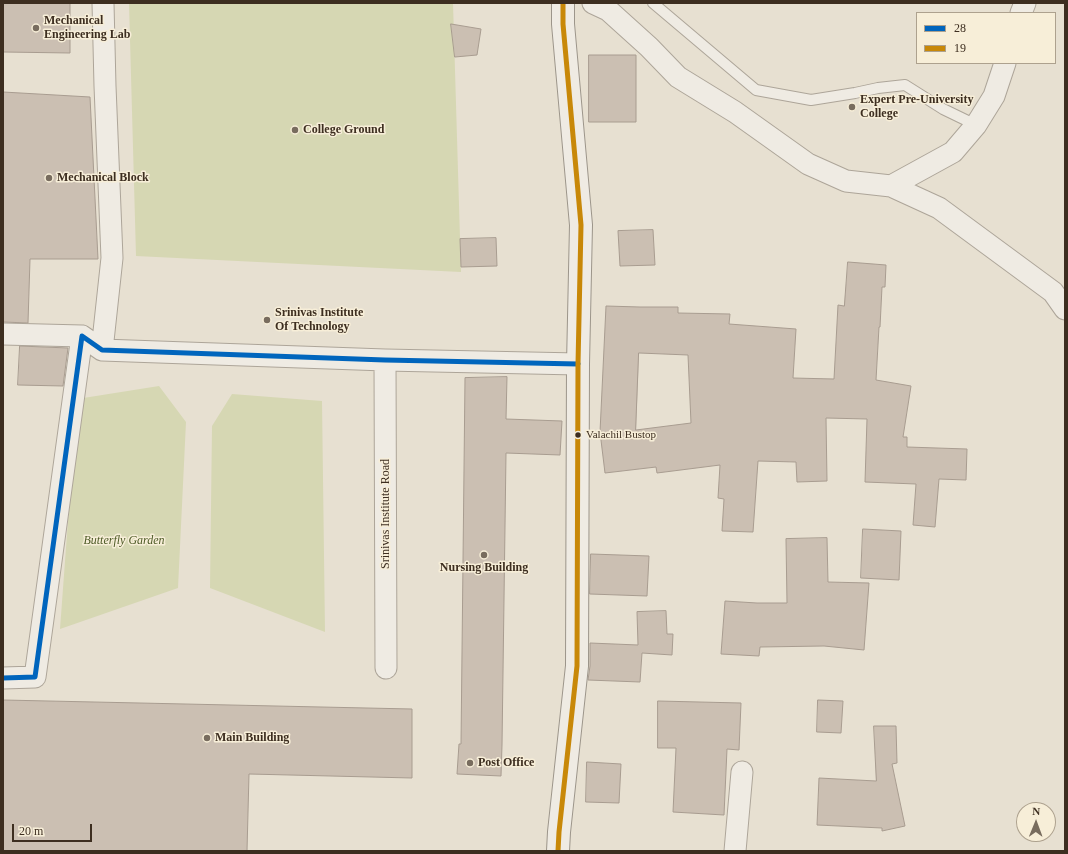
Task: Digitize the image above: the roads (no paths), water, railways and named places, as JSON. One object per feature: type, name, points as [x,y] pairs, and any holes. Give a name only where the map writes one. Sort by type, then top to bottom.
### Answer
[{"type":"main road","points":[[558,851],[577,666],[578,364],[581,225],[563,24],[563,3]]},
{"type":"street","points":[[102,350],[112,258],[103,3]]},
{"type":"street","points":[[593,3],[608,10],[649,47],[678,77],[735,112],[808,164],[846,181],[891,186],[939,208],[1053,292],[1065,309]]},
{"type":"street","points":[[891,186],[953,152],[976,125],[994,96],[1005,64]]},
{"type":"street","points":[[3,334],[82,336],[102,350],[385,360],[578,364]]},
{"type":"street","points":[[3,678],[35,677],[82,336]]},
{"type":"street","name":"Srinivas Institute Road","points":[[385,360],[386,668]]},
{"type":"street","points":[[735,851],[742,772]]},
{"type":"lane","points":[[653,3],[756,90],[811,100],[878,88],[905,85],[943,109],[976,125]]},
{"type":"place","name":"Mechanical Engineering Lab","points":[[36,28]]},
{"type":"place","name":"Expert Pre-University College","points":[[852,107]]},
{"type":"place","name":"College Ground","points":[[295,130]]},
{"type":"place","name":"Mechanical Block","points":[[49,178]]},
{"type":"place","name":"Srinivas Institute Of Technology","points":[[267,320]]},
{"type":"place","name":"Valachil Bustop","points":[[578,435]]},
{"type":"place","name":"Nursing Building","points":[[484,555]]},
{"type":"place","name":"Main Building","points":[[207,738]]},
{"type":"place","name":"Post Office","points":[[470,763]]},
{"type":"park label","name":"Butterfly Garden","points":[[124,541]]}]
